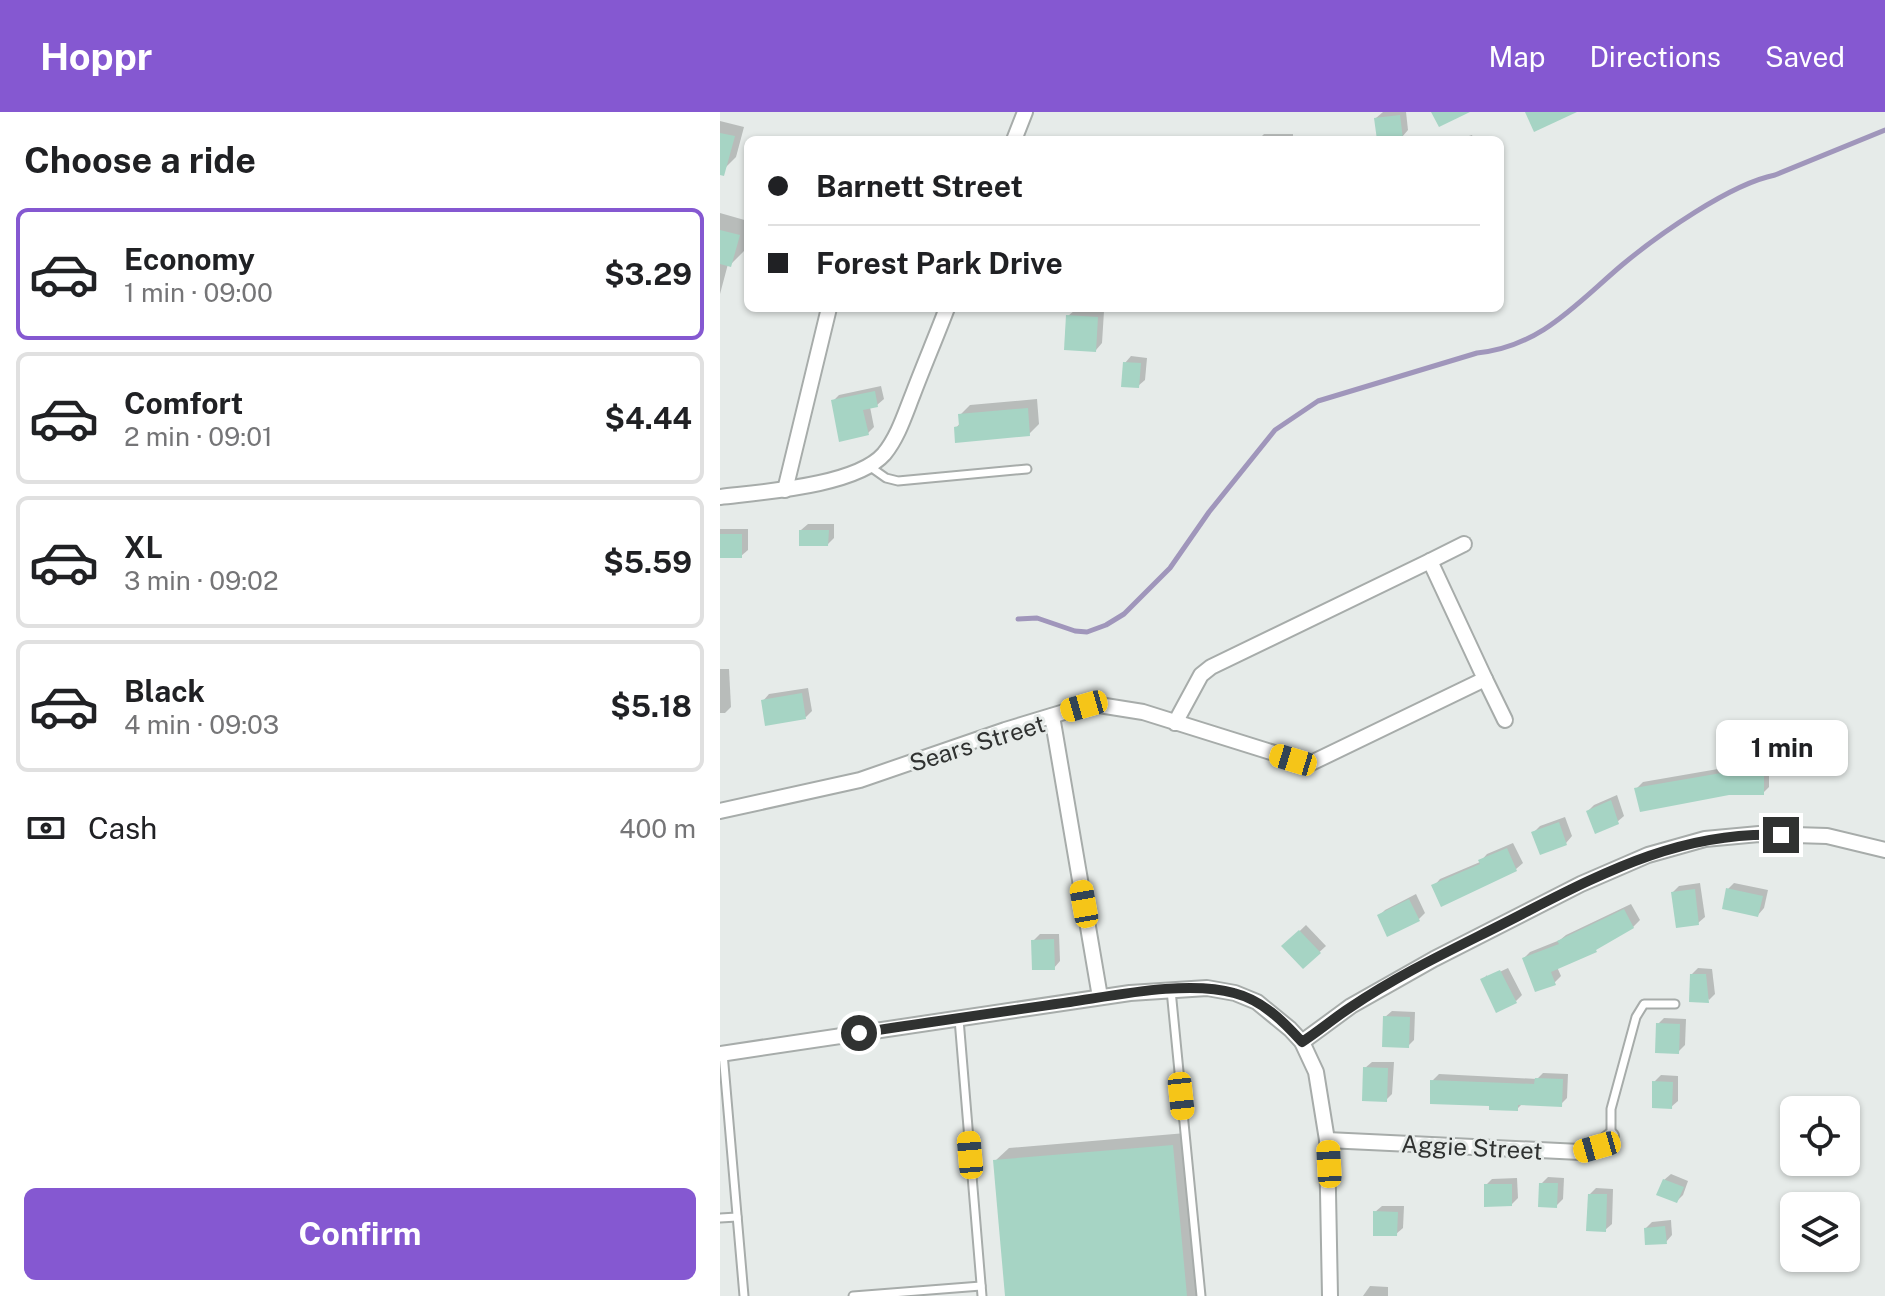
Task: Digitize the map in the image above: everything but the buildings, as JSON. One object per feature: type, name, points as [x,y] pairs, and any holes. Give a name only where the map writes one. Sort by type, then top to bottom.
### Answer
[{"type":"street","points":[[1016,136],[1025,112]]},
{"type":"street","points":[[785,490],[828,312]]},
{"type":"street","points":[[720,497],[785,490],[855,473],[882,456],[894,440],[945,312]]},
{"type":"street","points":[[1175,723],[1201,675],[1211,667],[1464,544]]},
{"type":"street","points":[[1430,561],[1505,720]]},
{"type":"street","points":[[1052,716],[1084,706],[1099,705],[1143,712],[1309,764],[1485,679]]},
{"type":"street","name":"Sears Street","points":[[720,811],[860,780],[1052,716],[1100,997]]},
{"type":"street","points":[[1302,1042],[1351,1006],[1434,959],[1581,884],[1648,855],[1705,839],[1759,834],[1827,836],[1885,850]]},
{"type":"street","points":[[722,1054],[1100,997],[1207,988],[1235,993],[1268,1010],[1302,1042],[1316,1072],[1327,1140],[1330,1296]]},
{"type":"street","name":"Aggie Street","points":[[1327,1140],[1580,1152],[1597,1147],[1611,1136]]},
{"type":"lane","points":[[869,466],[886,478],[898,481],[1027,469]]},
{"type":"lane","points":[[1171,990],[1201,1296]]},
{"type":"lane","points":[[1611,1136],[1611,1109],[1636,1017],[1644,1004],[1675,1004]]},
{"type":"lane","points":[[959,1018],[982,1296]]},
{"type":"lane","points":[[722,1054],[744,1296]]},
{"type":"lane","points":[[720,1218],[737,1217]]},
{"type":"lane","points":[[853,1296],[981,1286]]},
{"type":"waterway","points":[[1018,619],[1037,618],[1087,632],[1106,625],[1124,614],[1170,568],[1209,512],[1275,430],[1318,401],[1520,342],[1556,321],[1637,253],[1716,200],[1757,180],[1885,130]]},
{"type":"route","points":[[859,1033],[1130,993],[1207,988],[1235,993],[1257,1002],[1302,1042],[1351,1006],[1434,959],[1581,884],[1648,855],[1705,839],[1781,835]]}]
